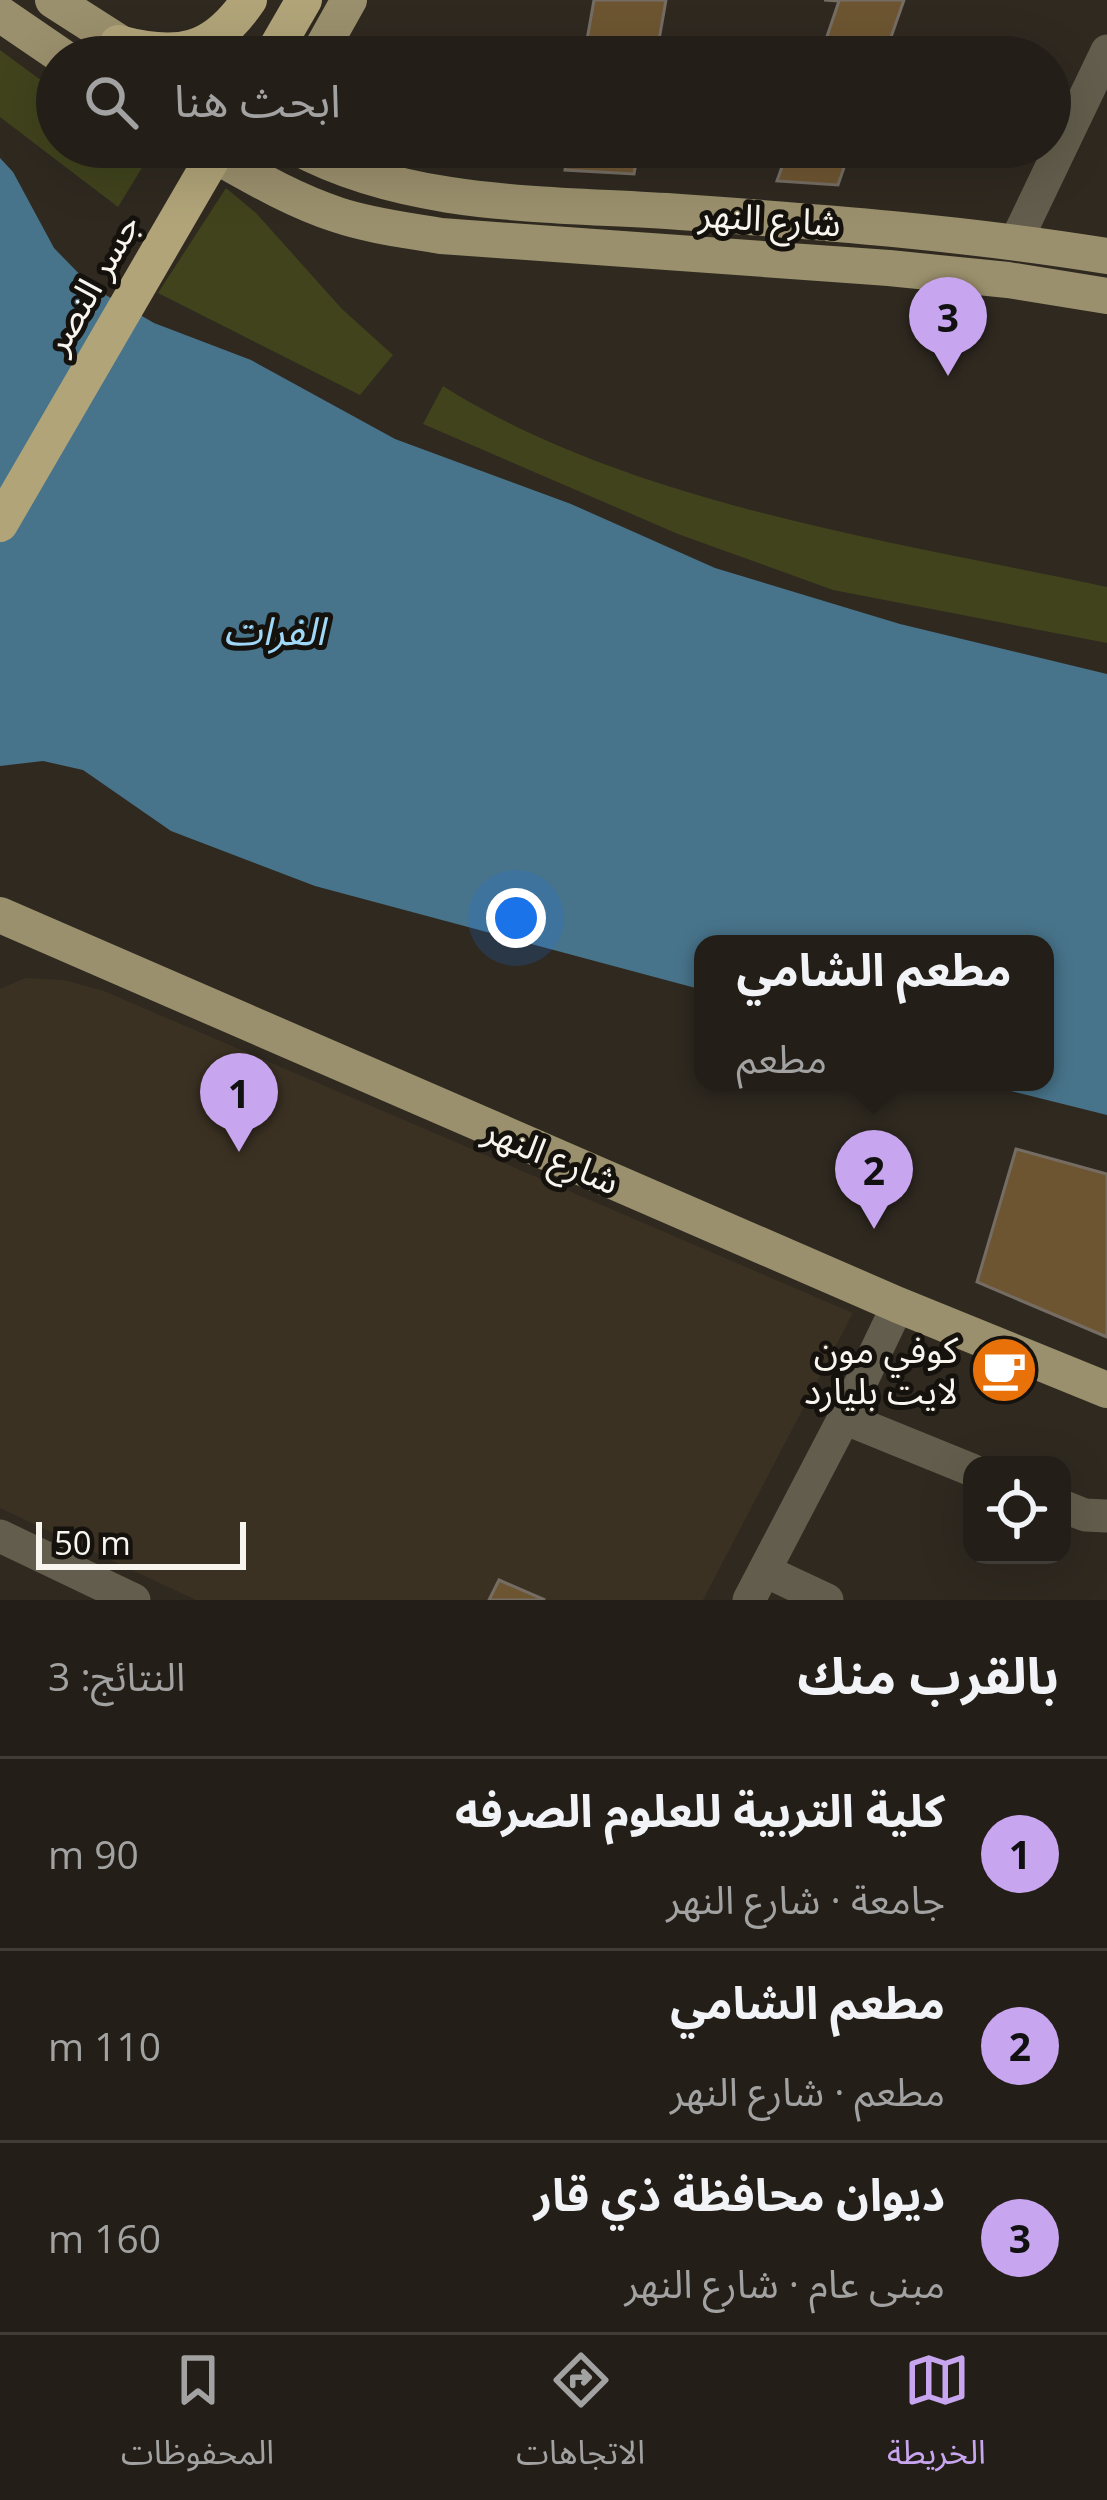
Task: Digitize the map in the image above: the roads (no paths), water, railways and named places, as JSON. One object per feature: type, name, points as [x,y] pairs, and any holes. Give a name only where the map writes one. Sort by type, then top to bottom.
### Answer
[{"type":"highway","points":[[217,36],[249,0]]},
{"type":"highway","points":[[283,36],[304,0]]},
{"type":"highway","name":"جسر النصر","points":[[0,524],[207,168]]},
{"type":"main road","points":[[53,0],[108,36]]},
{"type":"main road","points":[[329,36],[349,0]]},
{"type":"main road","points":[[0,14],[36,39]]},
{"type":"main road","name":"شارع النهر","points":[[238,168],[287,195],[380,226],[442,236],[889,268],[1107,296]]},
{"type":"main road","name":"شارع النهر","points":[[346,168],[366,178],[462,196],[895,227],[1107,256]]},
{"type":"main road","name":"شارع النهر","points":[[0,915],[898,1305],[1107,1390]]},
{"type":"street","points":[[1071,126],[1107,51]]},
{"type":"street","points":[[1016,241],[1051,168]]},
{"type":"street","points":[[827,1600],[757,1585],[898,1305]]},
{"type":"street","points":[[844,1418],[963,1466]]},
{"type":"street","points":[[1071,1510],[1085,1516],[1107,1516]]},
{"type":"street","points":[[0,1536],[90,1591],[134,1600]]},
{"type":"water","name":"الفرات","points":[[0,158],[13,172],[54,248],[92,287],[154,323],[251,360],[395,439],[571,504],[715,568],[900,624],[1107,674],[1107,1115],[1011,1091],[1054,1091],[1054,935],[694,935],[694,988],[315,886],[171,831],[83,770],[43,761],[0,766]]},
{"type":"place","name":"ديوان محافظة ذي قار","points":[[948,376]]},
{"type":"place","name":"كلية التربية للعلوم الصرفه","points":[[239,1152]]},
{"type":"place","name":"مطعم الشامي","points":[[874,1229]]},
{"type":"place","name":"كوفي مون لايت بليارد","points":[[1004,1370]]}]
